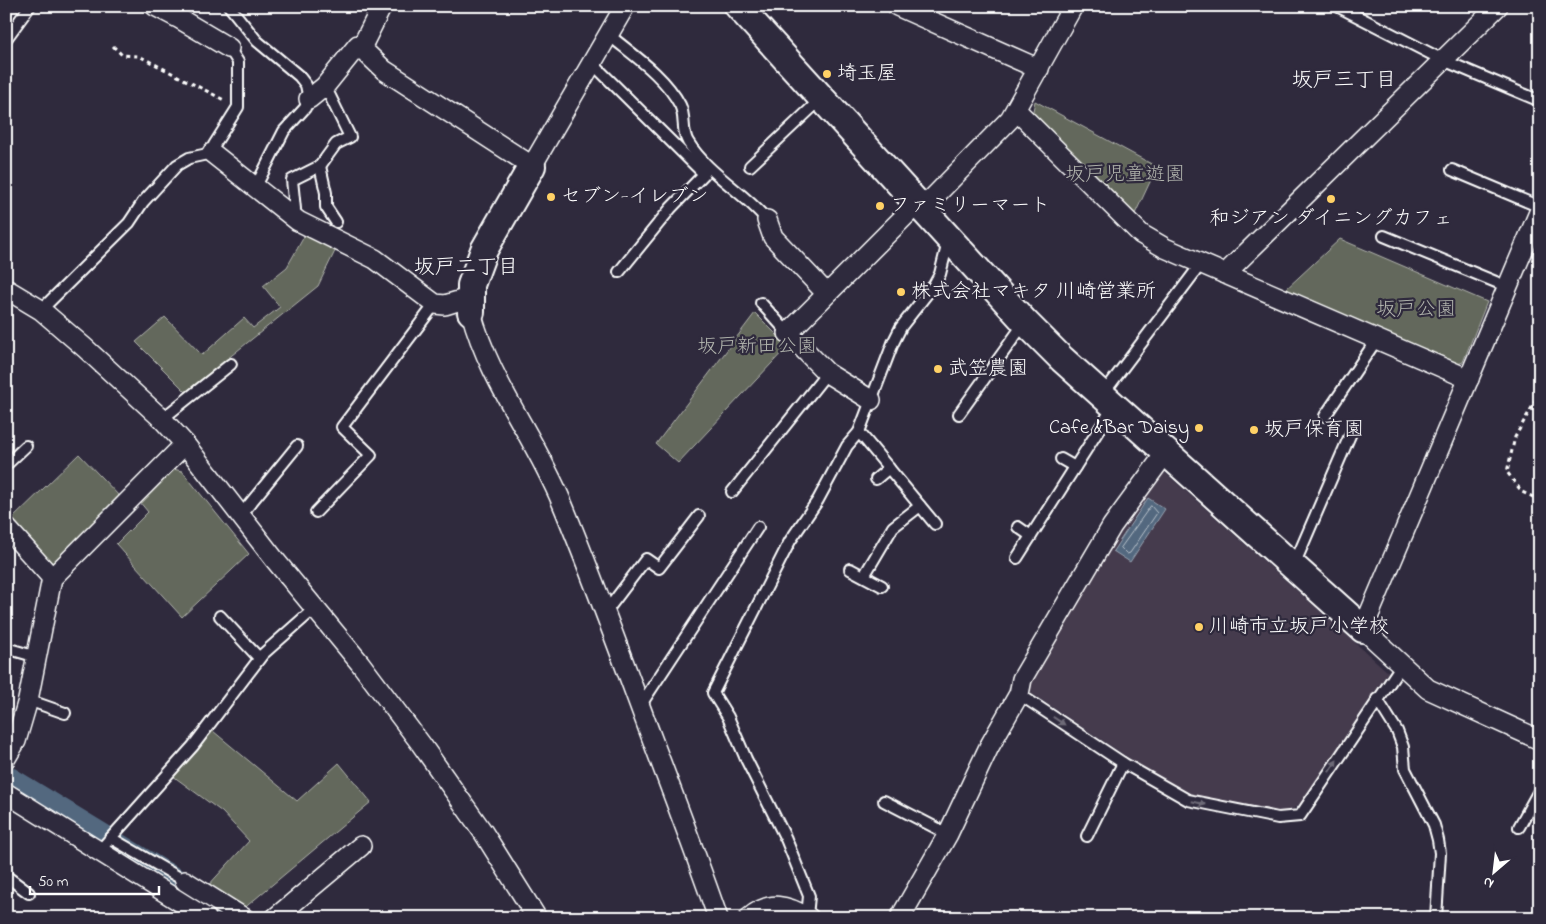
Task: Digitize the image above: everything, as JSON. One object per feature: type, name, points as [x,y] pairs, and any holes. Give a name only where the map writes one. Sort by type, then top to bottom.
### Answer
[{"type":"street","points":[[155,6],[229,48]]},
{"type":"street","points":[[361,48],[382,6]]},
{"type":"street","points":[[625,6],[484,250],[471,285],[471,304],[479,342],[562,501],[606,613],[718,918]]},
{"type":"street","points":[[738,6],[954,241],[1025,322],[1109,400],[1428,689],[1540,740]]},
{"type":"street","points":[[897,6],[1039,69]]},
{"type":"street","points":[[871,400],[827,373],[788,333],[826,293],[921,205],[1016,110],[1073,6]]},
{"type":"street","points":[[1225,274],[1498,6]]},
{"type":"street","points":[[309,99],[325,86],[358,45],[384,70],[532,166]]},
{"type":"street","points":[[1016,110],[1141,234],[1165,248],[1201,264],[1469,379]]},
{"type":"street","points":[[212,153],[292,216],[375,259],[434,304],[471,304]]},
{"type":"street","points":[[1363,629],[1540,209]]},
{"type":"street","points":[[767,220],[773,237],[826,293]]},
{"type":"street","points":[[6,289],[41,310],[86,348],[162,419],[185,444],[240,516],[360,664],[421,744],[483,832],[537,918]]},
{"type":"street","points":[[6,758],[16,740],[28,700],[52,578],[185,444]]},
{"type":"street","points":[[900,918],[948,834],[989,747],[1019,694],[1022,679],[1112,526],[1167,451]]},
{"type":"street","points":[[6,527],[52,578]]},
{"type":"street","points":[[6,794],[105,844],[206,918]]},
{"type":"street","points":[[275,918],[361,846]]},
{"type":"street","points":[[185,881],[244,918]]},
{"type":"street","points":[[749,918],[760,908],[771,906],[781,906],[808,917]]},
{"type":"lane","points":[[6,39],[30,6]]},
{"type":"lane","points":[[229,6],[257,41],[299,76],[306,85],[309,99],[305,108],[284,131],[255,188]]},
{"type":"lane","points":[[1337,6],[1443,60],[1540,101]]},
{"type":"lane","points":[[609,35],[665,85],[681,107],[683,130],[688,142],[732,190],[757,208],[767,220]]},
{"type":"lane","points":[[41,310],[129,223],[149,196],[177,165],[189,158],[212,153],[214,145],[238,106],[238,62],[229,48]]},
{"type":"lane","points":[[592,63],[704,174],[671,208],[619,272]]},
{"type":"lane","points":[[292,216],[295,209],[292,180],[320,166],[336,144],[350,137],[325,86]]},
{"type":"lane","points":[[750,166],[822,98]]},
{"type":"lane","points":[[320,166],[326,193],[326,207],[336,222]]},
{"type":"lane","points":[[1452,170],[1540,209]]},
{"type":"lane","points":[[1384,236],[1508,287]]},
{"type":"lane","points":[[808,917],[809,896],[786,839],[746,759],[728,717],[713,693],[790,541],[818,500],[847,446],[859,432],[901,327],[934,285],[940,274],[946,250],[954,241]]},
{"type":"lane","points":[[1017,558],[1075,467],[1109,400],[1201,264]]},
{"type":"lane","points":[[761,303],[788,333]]},
{"type":"lane","points":[[316,512],[371,455],[342,428],[403,349],[434,304]]},
{"type":"lane","points":[[959,414],[1025,322]]},
{"type":"lane","points":[[1325,416],[1377,339]]},
{"type":"lane","points":[[162,419],[231,364]]},
{"type":"lane","points":[[732,492],[827,373]]},
{"type":"lane","points":[[1293,566],[1354,426]]},
{"type":"lane","points":[[859,432],[935,524]]},
{"type":"lane","points":[[6,465],[26,446]]},
{"type":"lane","points":[[240,516],[297,446]]},
{"type":"lane","points":[[1061,459],[1075,467]]},
{"type":"lane","points":[[876,479],[889,468]]},
{"type":"lane","points":[[864,576],[894,527],[920,506]]},
{"type":"lane","points":[[606,613],[646,559],[659,568],[698,516]]},
{"type":"lane","points":[[640,706],[758,527]]},
{"type":"lane","points":[[1018,527],[1031,536]]},
{"type":"lane","points":[[850,569],[882,586]]},
{"type":"lane","points":[[185,881],[105,844],[193,746],[259,658],[315,608]]},
{"type":"lane","points":[[220,616],[259,658]]},
{"type":"lane","points":[[6,648],[37,657]]},
{"type":"lane","points":[[1019,694],[1123,763],[1188,800],[1278,818],[1300,816],[1401,666]]},
{"type":"lane","points":[[1377,699],[1397,731],[1403,747],[1405,769],[1434,825],[1440,853],[1436,918]]},
{"type":"lane","points":[[28,700],[65,713]]},
{"type":"lane","points":[[1087,836],[1123,763]]},
{"type":"lane","points":[[1519,827],[1540,788]]},
{"type":"lane","points":[[884,801],[948,834]]},
{"type":"lane","points":[[6,876],[30,893]]},
{"type":"path","points":[[113,46],[122,55],[139,56],[238,106]]},
{"type":"path","points":[[1540,392],[1515,437],[1507,472],[1522,492],[1540,500]]},
{"type":"shaded area","name":"川崎市立坂戸小学校","points":[[1162,470],[1388,672],[1300,804],[1287,813],[1274,813],[1205,800],[1165,782],[1031,693],[1027,681],[1112,538]]},
{"type":"green space","name":"坂戸児童遊園","points":[[1035,101],[1157,167],[1135,214],[1032,116]]},
{"type":"green space","points":[[306,233],[337,247],[318,286],[186,392],[136,342],[165,317],[202,355],[244,318],[253,328],[280,307],[263,286],[287,267]]},
{"type":"green space","name":"坂戸公園","points":[[1340,239],[1487,302],[1463,362],[1455,365],[1285,290]]},
{"type":"green space","name":"坂戸新田公園","points":[[755,313],[788,346],[678,463],[656,444]]},
{"type":"green space","points":[[79,454],[121,498],[52,568],[10,521]]},
{"type":"green space","points":[[173,469],[182,471],[249,554],[182,617],[116,544],[148,512],[139,501]]},
{"type":"green space","points":[[213,731],[297,801],[339,763],[371,802],[242,910],[206,888],[249,841],[222,812],[173,776]]},
{"type":"water","points":[[1148,498],[1165,509],[1130,562],[1113,551]]},
{"type":"waterway","points":[[6,781],[213,907]]},
{"type":"place","name":"埼玉屋","points":[[827,74]]},
{"type":"place","name":"セブン-イレブン","points":[[551,197]]},
{"type":"place","name":"和ジアン ダイニングカフェ","points":[[1331,199]]},
{"type":"place","name":"ファミリーマート","points":[[880,206]]},
{"type":"place","name":"株式会社マキタ 川崎営業所","points":[[901,292]]},
{"type":"place","name":"武笠農園","points":[[938,369]]},
{"type":"place","name":"Cafe &Bar Daisy","points":[[1199,428]]},
{"type":"place","name":"坂戸保育園","points":[[1254,430]]},
{"type":"place","name":"川崎市立坂戸小学校","points":[[1199,627]]},
{"type":"district","name":"坂戸三丁目","points":[[1344,81]]},
{"type":"district","name":"坂戸二丁目","points":[[466,268]]}]
